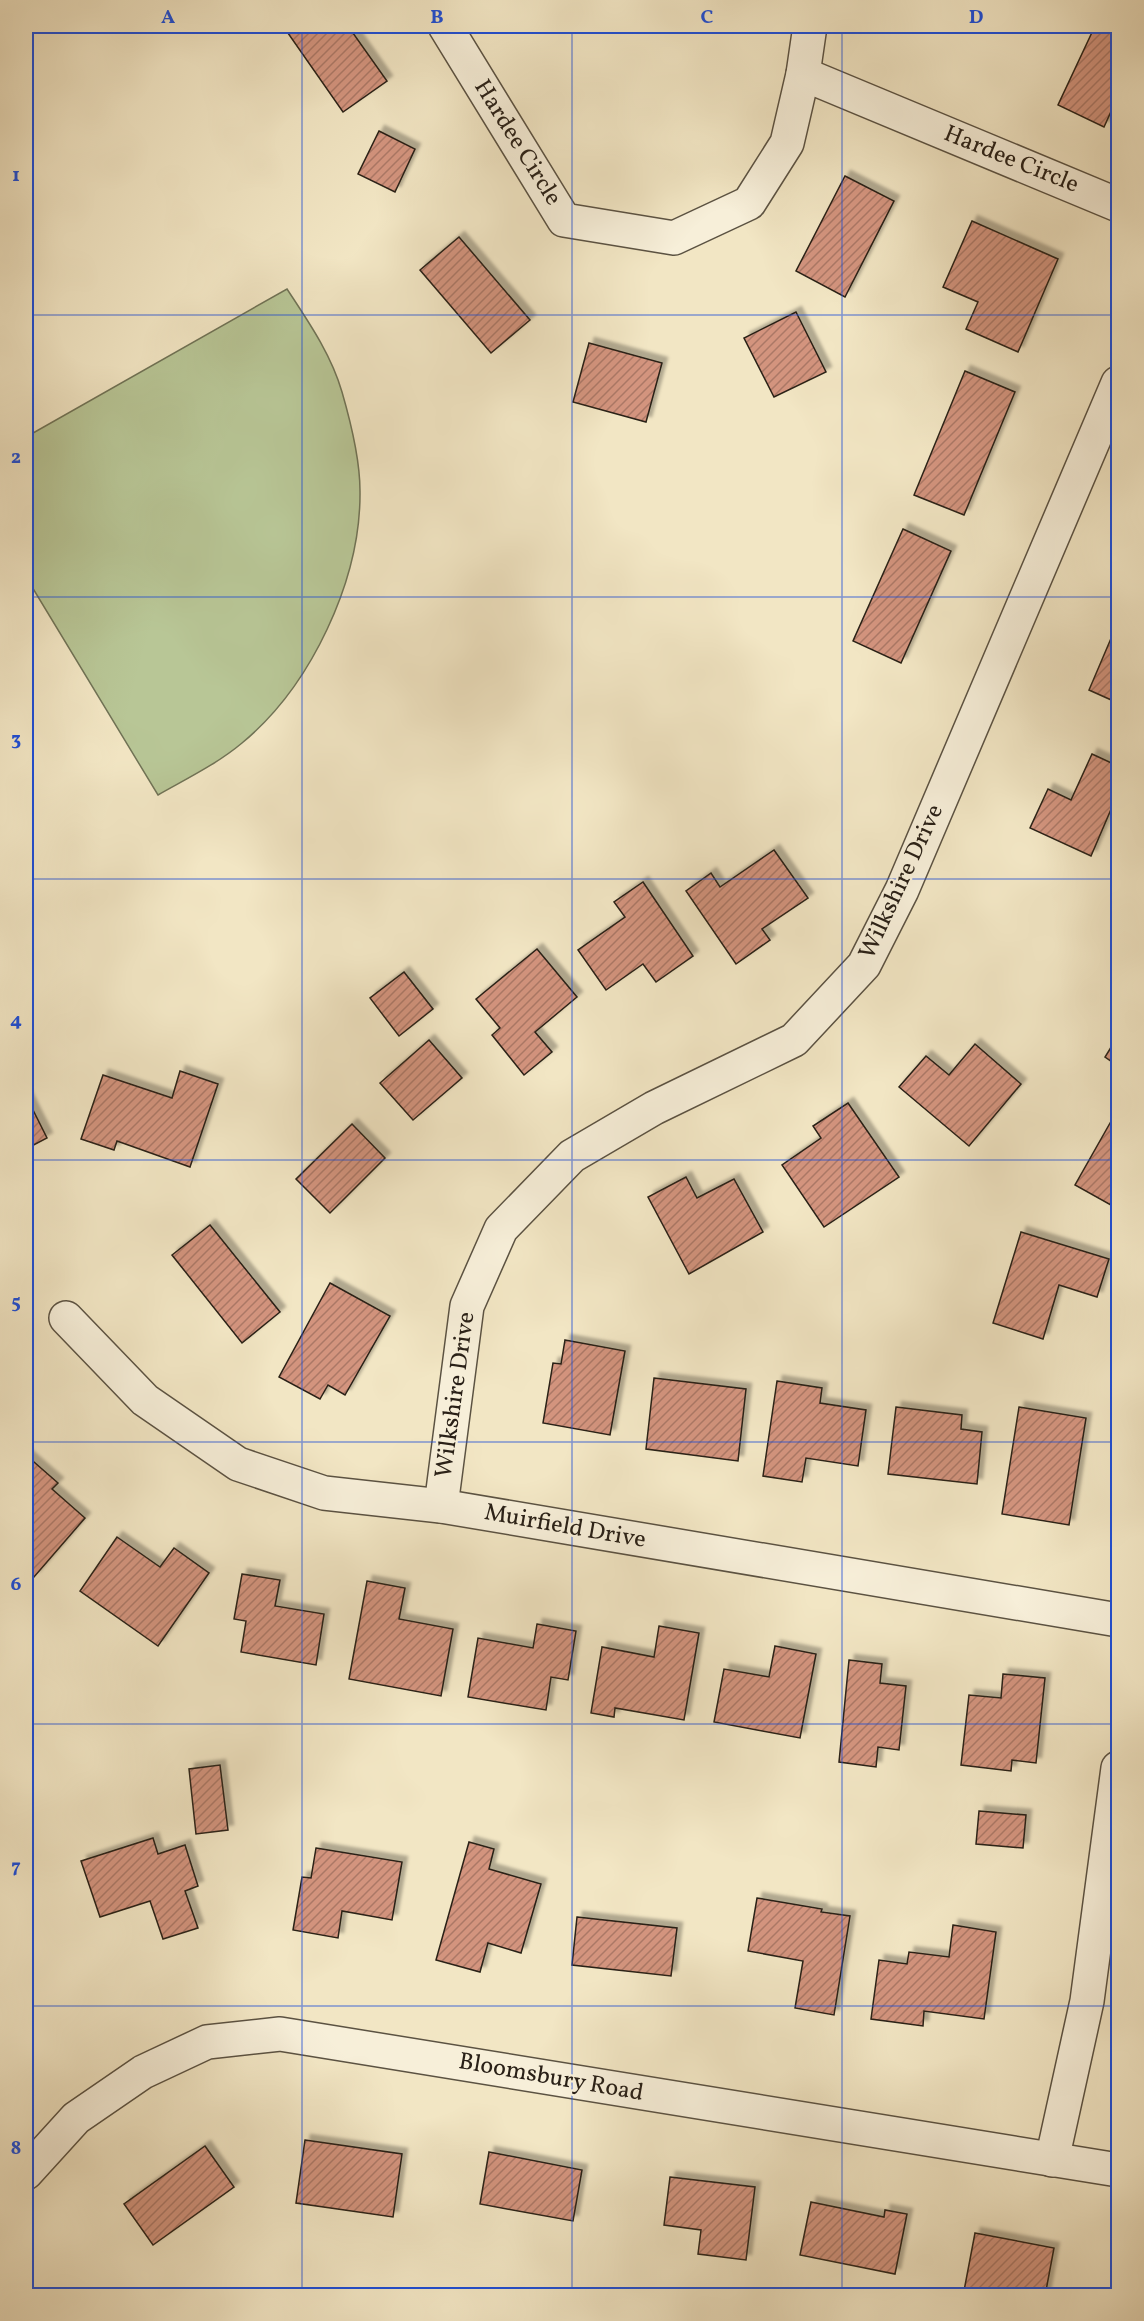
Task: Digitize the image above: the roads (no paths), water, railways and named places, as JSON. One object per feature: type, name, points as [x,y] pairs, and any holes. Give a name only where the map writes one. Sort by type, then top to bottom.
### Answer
[{"type":"street","name":"Hardee Circle","points":[[445,26],[564,220],[674,238],[749,203],[786,143],[803,74],[810,26]]},
{"type":"street","name":"Hardee Circle","points":[[803,74],[1119,205]]},
{"type":"street","name":"Wilkshire Drive","points":[[441,1506],[467,1306],[501,1229],[572,1156],[654,1108],[794,1040],[864,965],[903,890],[1119,383]]},
{"type":"street","name":"Muirfield Drive","points":[[66,1318],[145,1400],[238,1464],[324,1493],[441,1506],[1119,1620]]},
{"type":"street","points":[[1052,2160],[1087,2001],[1119,1768]]},
{"type":"street","name":"Bloomsbury Road","points":[[26,2173],[76,2118],[142,2072],[207,2042],[280,2034],[1119,2170]]},
{"type":"waterway","points":[[26,2289],[32,2296]]}]
